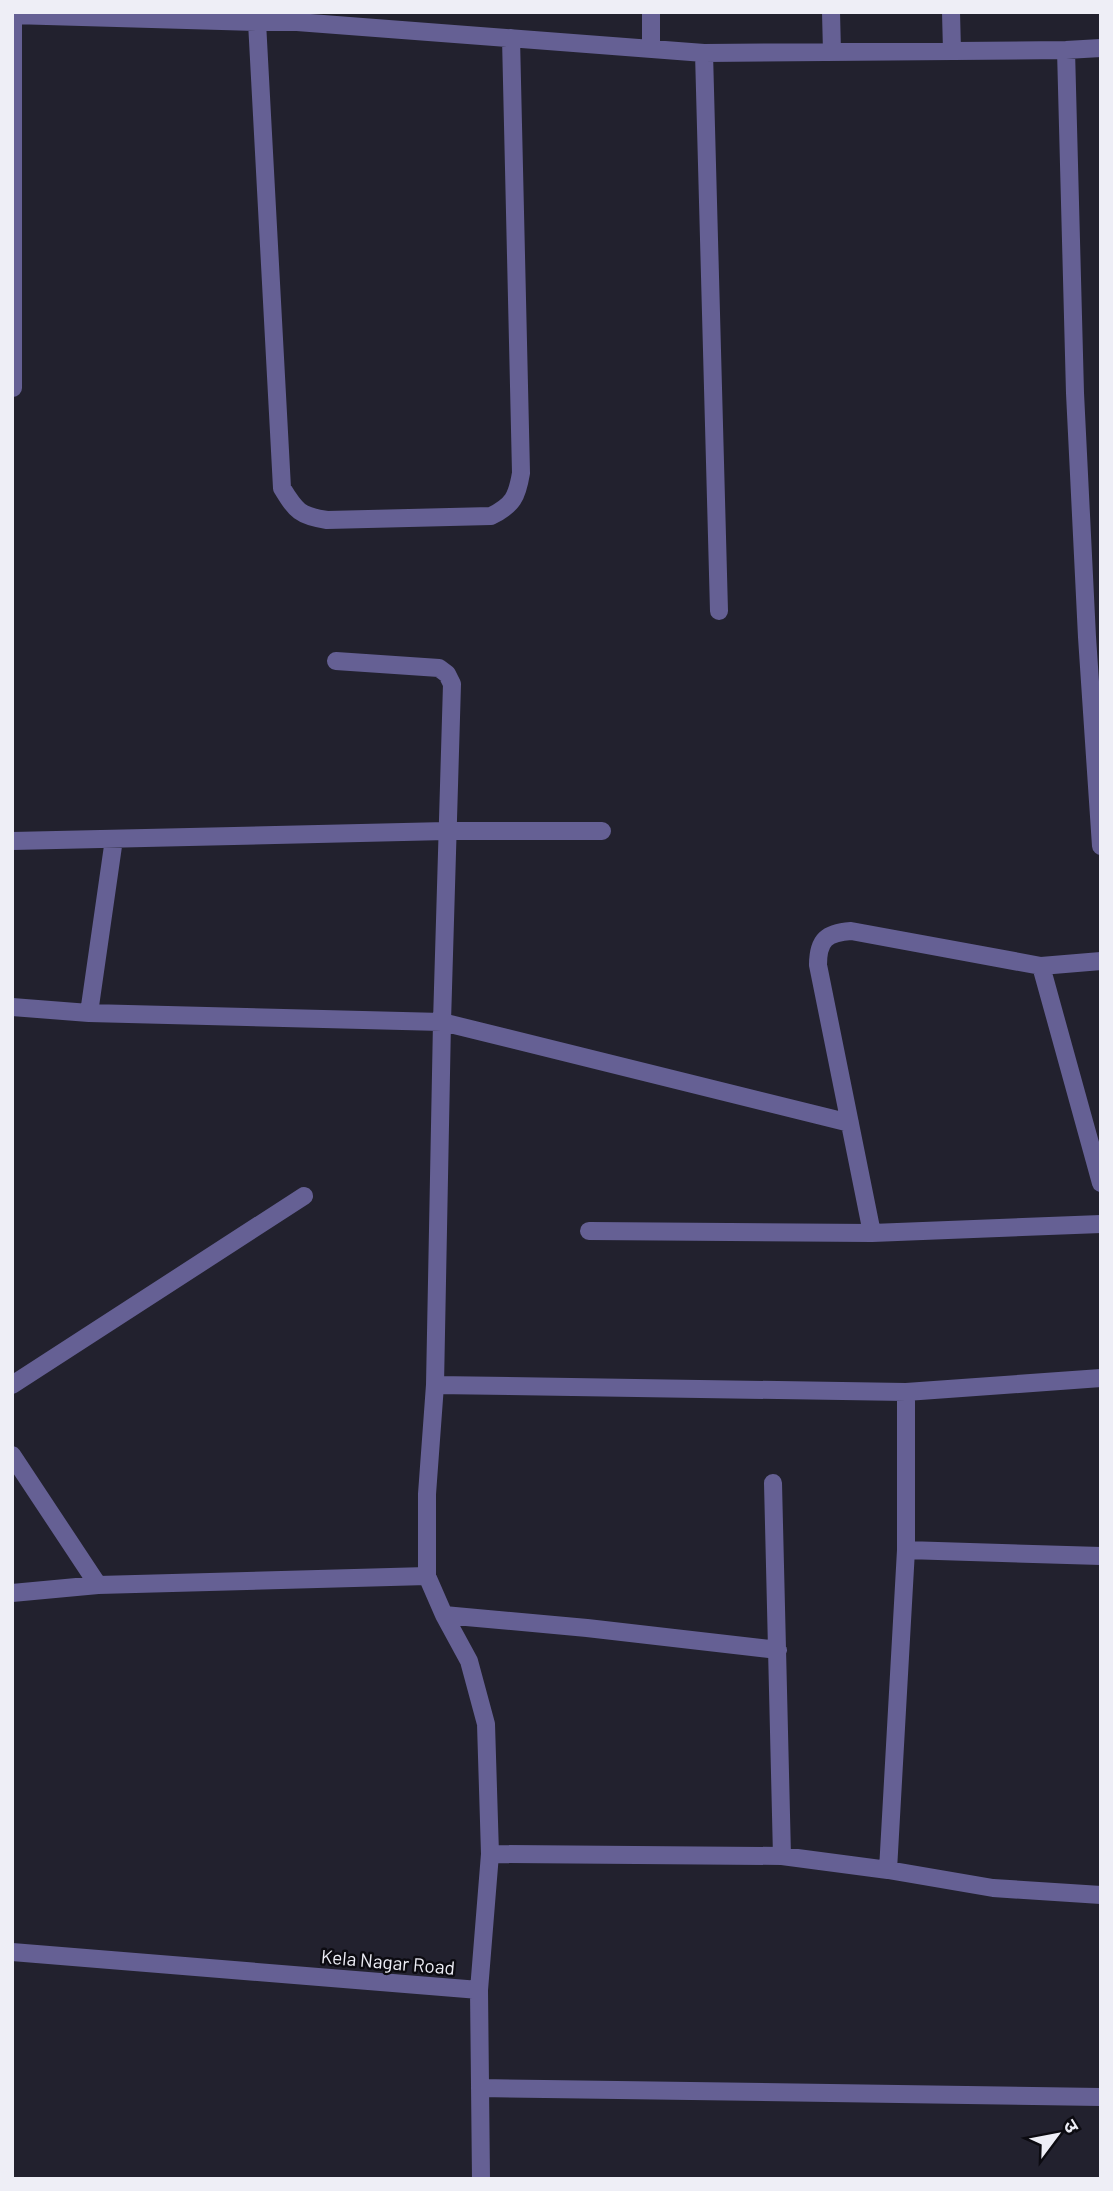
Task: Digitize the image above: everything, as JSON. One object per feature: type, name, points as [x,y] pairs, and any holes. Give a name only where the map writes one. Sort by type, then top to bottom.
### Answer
[{"type":"street","points":[[651,12],[651,49]]},
{"type":"street","points":[[831,12],[832,52]]},
{"type":"street","points":[[951,12],[952,51]]},
{"type":"street","points":[[13,388],[13,15],[257,22],[297,17],[704,53],[1101,48]]},
{"type":"street","points":[[257,22],[282,488],[294,507],[307,517],[327,520],[491,516],[507,508],[518,492],[521,473],[511,38]]},
{"type":"street","points":[[1066,50],[1075,393],[1101,846]]},
{"type":"street","points":[[704,53],[719,611]]},
{"type":"street","points":[[12,1593],[98,1585],[427,1576],[427,1494],[435,1385],[446,831],[452,684],[447,674],[439,668],[336,661]]},
{"type":"street","points":[[12,841],[446,831],[602,831]]},
{"type":"street","points":[[89,1013],[114,839]]},
{"type":"street","points":[[873,1233],[818,965],[818,951],[824,940],[835,933],[852,931],[1041,966],[1101,961]]},
{"type":"street","points":[[1041,966],[1101,1183]]},
{"type":"street","points":[[12,1007],[89,1013],[442,1022],[850,1123]]},
{"type":"street","points":[[12,1385],[303,1196]]},
{"type":"street","points":[[589,1231],[873,1233],[1101,1224]]},
{"type":"street","points":[[435,1385],[906,1392],[1101,1378]]},
{"type":"street","points":[[888,1870],[906,1550],[906,1392]]},
{"type":"street","points":[[12,1455],[98,1585]]},
{"type":"street","points":[[773,1483],[782,1856]]},
{"type":"street","points":[[906,1550],[1101,1556]]},
{"type":"street","name":"Kela Nagar Road","points":[[12,1952],[479,1990],[490,1854],[486,1724],[469,1661],[427,1576]]},
{"type":"street","points":[[444,1615],[778,1650]]},
{"type":"street","points":[[490,1854],[782,1856],[993,1888],[1101,1895]]},
{"type":"street","points":[[479,1990],[481,2179]]},
{"type":"street","points":[[480,2088],[1101,2097]]}]
